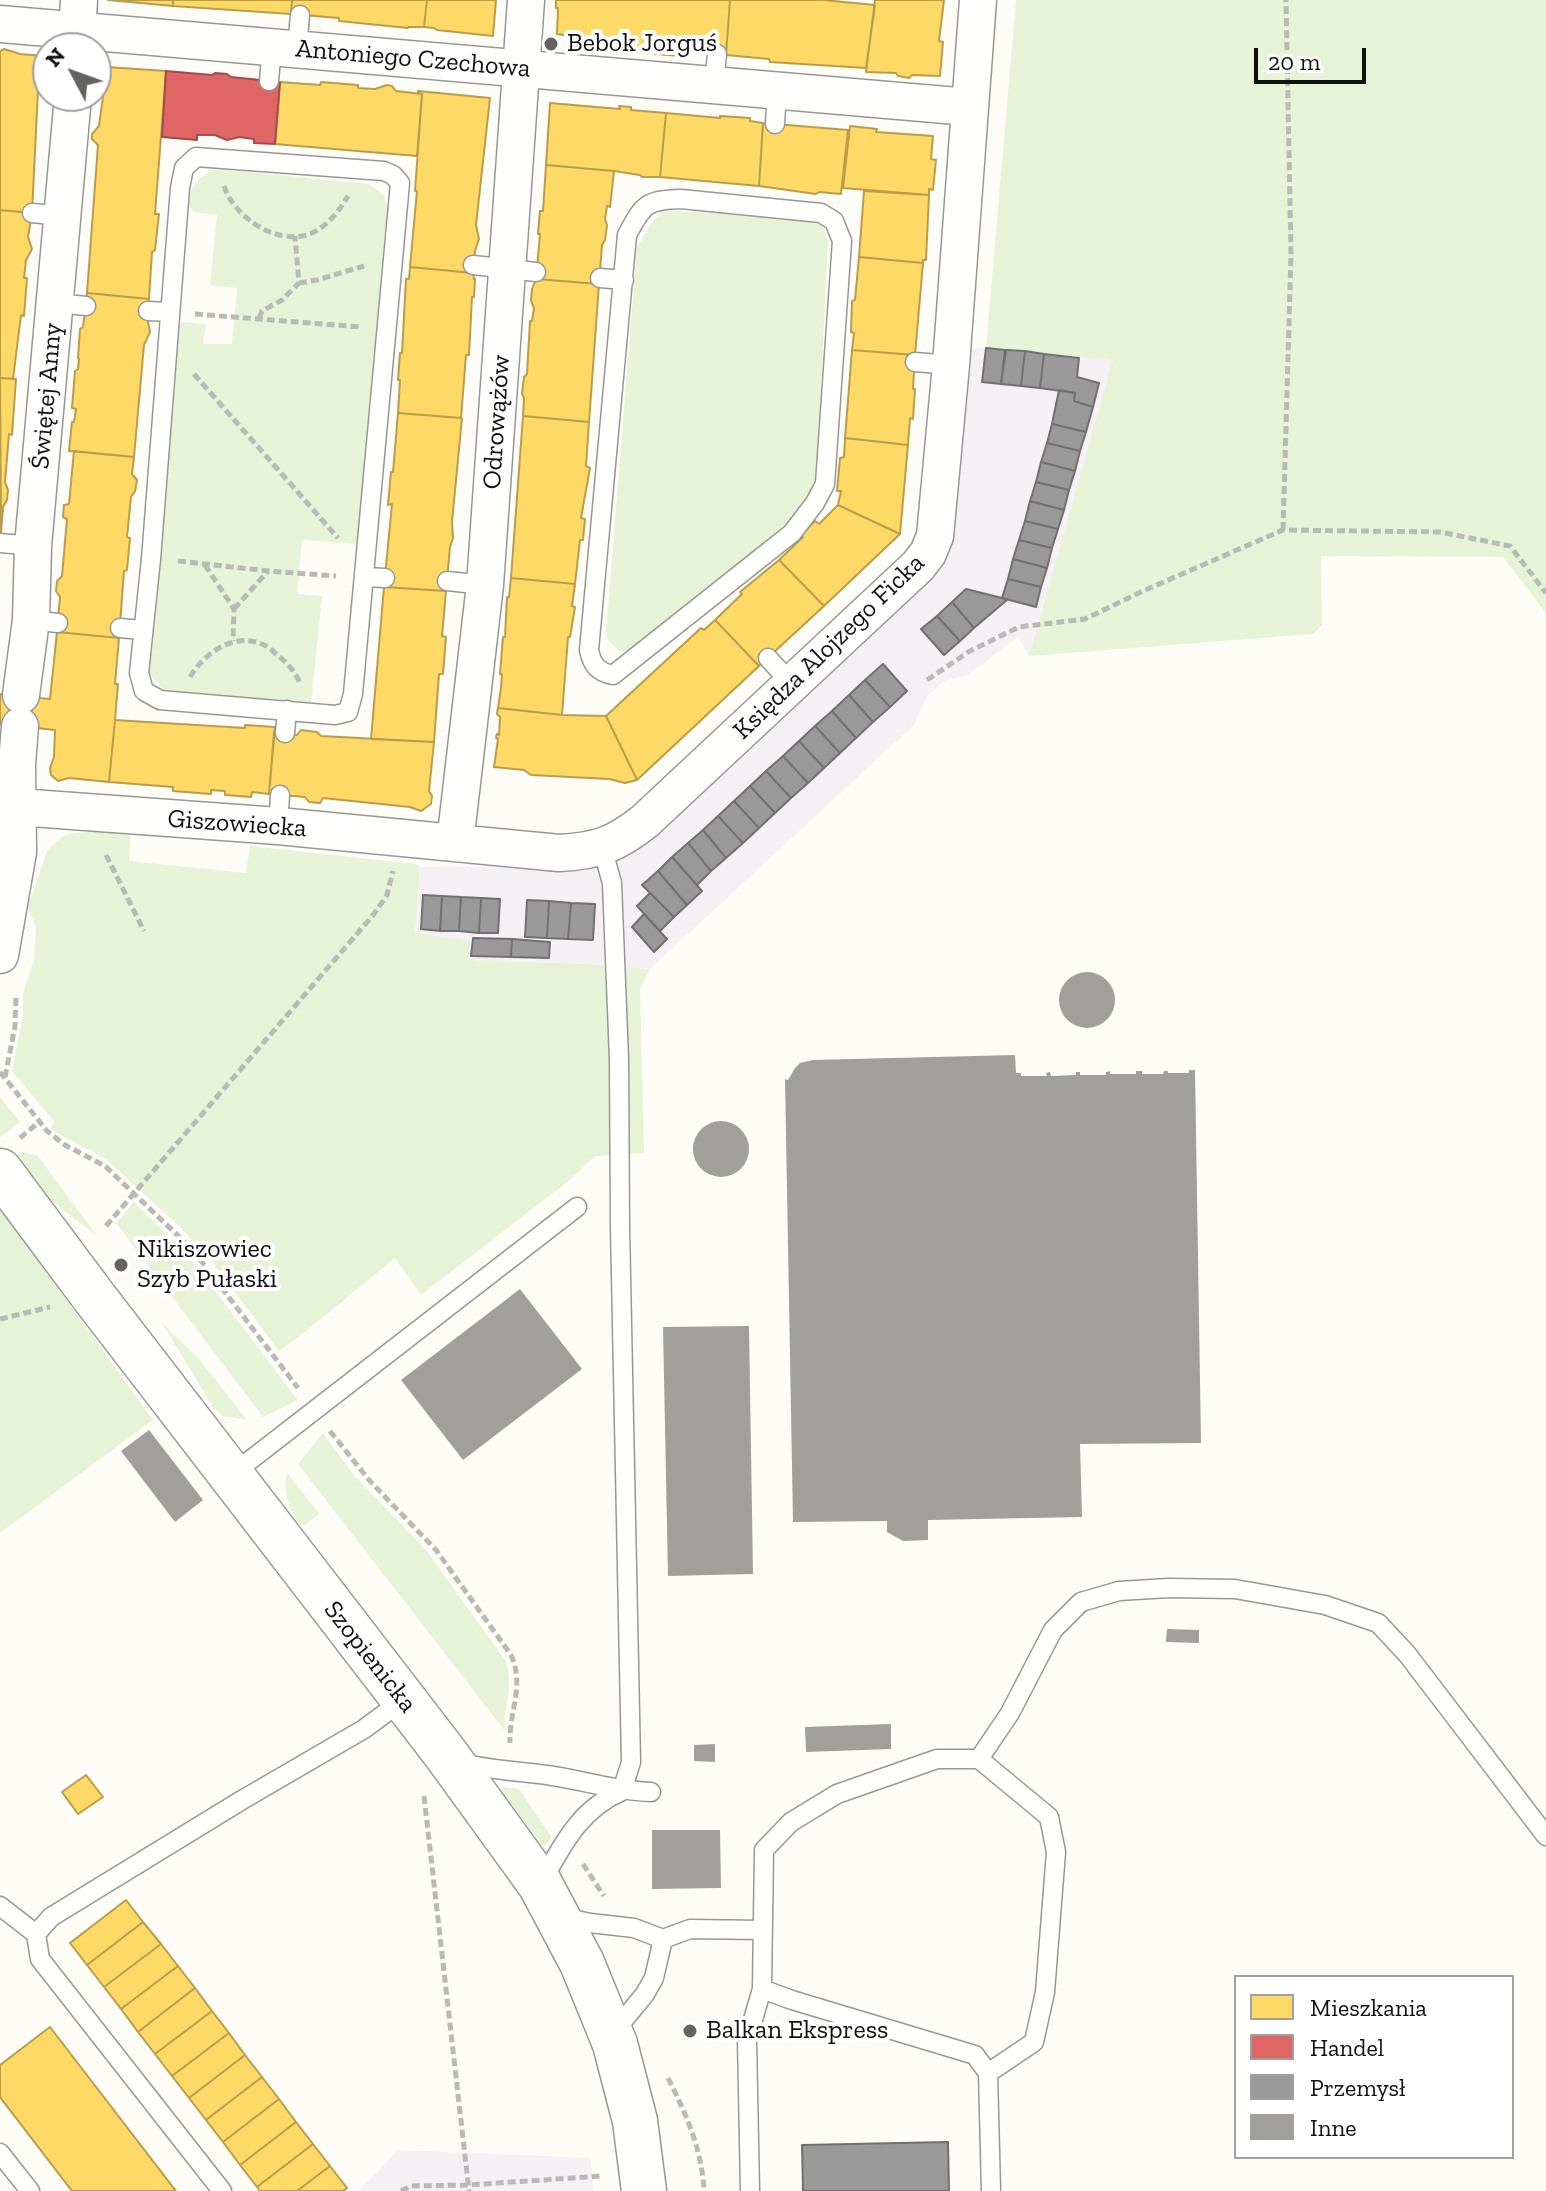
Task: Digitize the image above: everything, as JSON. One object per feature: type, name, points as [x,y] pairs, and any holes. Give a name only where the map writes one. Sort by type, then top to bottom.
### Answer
[{"type":"street","name":"Odrowążów","points":[[455,843],[491,570],[506,269],[526,0]]},
{"type":"street","name":"Księdza Alojzego Ficka","points":[[455,843],[559,853],[590,851],[624,838],[918,566],[928,553],[935,536],[951,365],[978,0]]},
{"type":"street","name":"Antoniego Czechowa","points":[[0,24],[77,26],[521,69],[716,69],[776,107],[969,107]]},
{"type":"street","name":"Świętej Anny","points":[[0,955],[18,852],[18,807],[8,763],[44,621],[17,545],[71,305],[47,215],[70,112]]},
{"type":"street","name":"Giszowiecka","points":[[18,807],[279,810],[399,837],[455,843]]},
{"type":"street","name":"Szopienicka","points":[[0,1171],[403,1700],[436,1773],[548,1900],[582,1963],[611,2035],[635,2121],[629,2183]]},
{"type":"lane","points":[[264,153],[384,171],[400,183],[403,258],[386,329],[353,694],[348,712],[335,715],[160,700],[144,691],[139,673],[184,168],[188,161],[196,157],[217,158],[264,153]]},
{"type":"lane","points":[[767,206],[770,187]]},
{"type":"lane","points":[[681,199],[821,213],[834,221],[842,241],[843,357],[825,484],[815,503],[792,533],[719,603],[613,675],[601,672],[591,661],[586,572],[624,280],[627,235],[638,213],[656,200],[681,199]]},
{"type":"lane","points":[[600,278],[624,280]]},
{"type":"lane","points":[[148,311],[170,312]]},
{"type":"lane","points":[[915,362],[951,365]]},
{"type":"lane","points":[[447,581],[491,570]]},
{"type":"lane","points":[[365,577],[385,578]]},
{"type":"lane","points":[[120,628],[142,630]]},
{"type":"lane","points":[[768,658],[792,684]]},
{"type":"lane","points":[[285,733],[295,711]]},
{"type":"lane","points":[[602,847],[612,883],[619,1059],[631,1762],[622,1791],[597,1803],[566,1840],[548,1900],[590,1923],[634,1928],[663,1939],[690,1929],[762,1930]]},
{"type":"lane","points":[[231,1475],[577,1207]]},
{"type":"lane","points":[[979,1759],[1010,1713],[1053,1630],[1081,1602],[1119,1591],[1235,1589],[1325,1605],[1378,1623],[1407,1654],[1546,1836]]},
{"type":"lane","points":[[36,1934],[51,1917],[364,1729],[403,1700]]},
{"type":"lane","points":[[750,2191],[747,2040],[762,1989],[764,1850],[791,1822],[837,1794],[937,1759],[979,1759],[1049,1817],[1056,1852],[1045,1992],[1034,2042],[988,2073]]},
{"type":"lane","points":[[436,1773],[493,1770],[566,1779],[622,1791],[651,1792]]},
{"type":"lane","points":[[0,1906],[36,1934],[40,1959],[222,2191]]},
{"type":"lane","points":[[611,2035],[645,1994],[654,1978],[663,1939]]},
{"type":"lane","points":[[762,1989],[975,2055],[988,2073],[991,2191]]},
{"type":"lane","points":[[0,2153],[30,2191]]},
{"type":"path","points":[[1283,530],[1291,254],[1286,0]]},
{"type":"path","points":[[217,158],[227,196],[243,216],[268,231],[284,236],[312,233],[337,214],[354,182],[356,169]]},
{"type":"path","points":[[295,236],[299,283]]},
{"type":"path","points":[[259,318],[262,311],[282,300],[299,283],[403,258]]},
{"type":"path","points":[[170,312],[386,329]]},
{"type":"path","points":[[166,355],[178,355],[346,548],[367,551]]},
{"type":"path","points":[[927,680],[970,651],[1019,627],[1085,619],[1283,530],[1440,532],[1510,546],[1546,593]]},
{"type":"path","points":[[151,559],[365,577]]},
{"type":"path","points":[[205,564],[234,609],[233,641]]},
{"type":"path","points":[[234,609],[268,571]]},
{"type":"path","points":[[182,702],[192,673],[213,652],[233,641],[251,641],[267,646],[294,671],[303,693],[295,711]]},
{"type":"path","points":[[106,1226],[374,914],[387,895],[399,837]]},
{"type":"path","points":[[106,855],[144,931]]},
{"type":"path","points":[[5,1078],[15,1026],[16,996]]},
{"type":"path","points":[[0,1072],[39,1122]]},
{"type":"path","points":[[0,1319],[50,1307]]},
{"type":"path","points":[[436,1773],[468,2188]]},
{"type":"path","points":[[678,2098],[692,2127],[704,2191]]},
{"type":"path","points":[[401,2191],[411,2186],[468,2188],[629,2183]]},
{"type":"shaded area","points":[[968,349],[1114,359],[1029,656],[1018,637],[968,675],[944,681],[927,696],[914,725],[650,969],[468,960],[415,934],[420,867],[598,866],[949,542]]},
{"type":"shaded area","points":[[398,2150],[591,2158],[593,2191],[359,2191]]},
{"type":"green space","points":[[1016,0],[1546,0],[1546,613],[1503,557],[1321,556],[1322,625],[1313,634],[1029,656],[1113,360],[986,348]]},
{"type":"green space","points":[[215,169],[369,184],[384,195],[387,207],[357,544],[302,540],[297,594],[322,596],[311,704],[163,690],[149,673],[178,329],[182,322],[206,324],[203,344],[232,344],[237,288],[210,285],[217,215],[193,212],[190,205],[191,192],[197,181]]},
{"type":"green space","points":[[661,212],[813,219],[824,229],[828,241],[816,483],[794,518],[630,651],[619,651],[608,640],[606,633],[637,247]]},
{"type":"green space","points":[[100,831],[131,834],[129,861],[246,873],[250,846],[416,864],[420,867],[415,933],[469,940],[469,960],[650,969],[640,990],[644,1153],[595,1156],[571,1179],[421,1295],[395,1258],[279,1351],[216,1267],[182,1229],[105,1158],[50,1130],[54,1121],[12,1071],[23,1016],[23,994],[34,960],[36,928],[28,907],[47,851],[63,836]]},
{"type":"green space","points":[[0,1097],[20,1122],[0,1137]]},
{"type":"green space","points":[[22,1152],[38,1156],[97,1236],[40,1192],[14,1158]]},
{"type":"green space","points":[[134,1202],[190,1258],[298,1400],[263,1417],[116,1223]]},
{"type":"green space","points":[[0,1208],[153,1420],[0,1533]]},
{"type":"green space","points":[[162,1323],[199,1359],[247,1420],[223,1416],[213,1407]]},
{"type":"green space","points":[[323,1433],[353,1474],[426,1550],[505,1660],[509,1687],[505,1731],[298,1464]]},
{"type":"green space","points":[[287,1472],[319,1514],[305,1525],[299,1525],[289,1504],[285,1485]]},
{"type":"green space","points":[[502,1787],[519,1789],[551,1836],[548,1843],[542,1844],[501,1791]]},
{"type":"building: Mieszkania","points":[[108,0],[173,0],[173,6]]},
{"type":"building: Mieszkania","points":[[173,0],[292,0],[291,14],[173,6]]},
{"type":"building: Mieszkania","points":[[292,0],[427,0],[424,27],[408,28],[291,14]]},
{"type":"building: Mieszkania","points":[[427,0],[496,0],[493,36],[424,27]]},
{"type":"building: Mieszkania","points":[[556,0],[730,0],[726,55],[655,54],[655,50],[584,43],[585,38],[557,34]]},
{"type":"building: Mieszkania","points":[[730,0],[823,0],[875,5],[866,68],[770,62],[769,59],[726,55]]},
{"type":"building: Mieszkania","points":[[875,0],[944,0],[939,41],[943,42],[940,76],[912,75],[909,78],[896,73],[866,72]]},
{"type":"building: Mieszkania","points":[[4,49],[32,55],[32,112],[37,112],[32,213],[0,210],[0,51]]},
{"type":"building: Mieszkania","points":[[112,67],[166,71],[155,214],[159,214],[155,250],[152,252],[149,299],[87,293],[98,145],[92,134],[99,126],[101,112],[112,112]]},
{"type":"building: Mieszkania","points":[[280,82],[320,85],[321,82],[375,89],[387,85],[396,91],[422,94],[417,156],[275,144]]},
{"type":"building: Mieszkania","points":[[418,91],[490,98],[476,225],[479,239],[473,273],[410,267],[422,94]]},
{"type":"building: Mieszkania","points":[[550,103],[620,109],[619,106],[631,107],[631,110],[666,113],[660,177],[546,165]]},
{"type":"building: Mieszkania","points":[[666,113],[750,118],[750,121],[763,123],[759,186],[660,177]]},
{"type":"building: Mieszkania","points":[[763,123],[848,130],[841,194],[816,194],[759,186]]},
{"type":"building: Mieszkania","points":[[850,126],[877,129],[876,132],[933,136],[931,159],[936,160],[933,190],[929,189],[929,195],[843,188]]},
{"type":"building: Mieszkania","points":[[546,165],[614,171],[610,207],[607,206],[605,219],[607,225],[599,284],[536,279]]},
{"type":"building: Mieszkania","points":[[864,191],[929,195],[926,260],[923,263],[859,257]]},
{"type":"building: Mieszkania","points":[[0,210],[32,213],[28,237],[32,249],[26,260],[24,316],[21,315],[13,379],[0,378]]},
{"type":"building: Mieszkania","points":[[859,257],[923,263],[915,355],[852,350],[852,301],[855,300]]},
{"type":"building: Mieszkania","points":[[410,267],[473,273],[474,297],[461,418],[398,413],[406,279],[409,279]]},
{"type":"building: Mieszkania","points":[[536,279],[599,284],[589,422],[523,416],[522,394],[534,308],[532,289]]},
{"type":"building: Mieszkania","points":[[87,293],[149,299],[147,317],[150,332],[144,345],[134,457],[69,451],[76,409],[72,408],[75,371],[78,369],[80,329],[83,327]]},
{"type":"building: Mieszkania","points":[[852,350],[915,355],[913,419],[910,418],[908,445],[845,438]]},
{"type":"building: Mieszkania","points":[[0,378],[16,379],[5,482],[8,490],[1,533]]},
{"type":"building: Mieszkania","points":[[398,413],[462,418],[446,591],[384,587],[392,504],[388,505]]},
{"type":"building: Mieszkania","points":[[523,416],[589,422],[586,466],[590,468],[581,518],[585,519],[575,584],[511,578]]},
{"type":"building: Mieszkania","points":[[845,438],[908,445],[900,534],[838,505],[841,491],[837,491],[840,458],[844,457]]},
{"type":"building: Mieszkania","points":[[74,451],[134,457],[132,474],[137,480],[131,497],[127,537],[130,538],[119,638],[57,632],[60,597],[56,591],[57,581],[62,576],[67,519],[63,517],[64,505],[69,504]]},
{"type":"building: Mieszkania","points":[[838,505],[900,534],[824,606],[779,560],[815,521],[819,524]]},
{"type":"building: Mieszkania","points":[[779,560],[824,606],[759,666],[715,620],[742,594],[740,592]]},
{"type":"building: Mieszkania","points":[[511,578],[575,584],[562,715],[498,708]]},
{"type":"building: Mieszkania","points":[[384,587],[446,591],[442,636],[446,637],[443,674],[439,674],[434,742],[371,739]]},
{"type":"building: Mieszkania","points":[[715,620],[759,666],[637,780],[606,716],[701,628],[704,630]]},
{"type":"building: Mieszkania","points":[[57,632],[119,638],[109,782],[69,778],[58,781],[51,775],[50,768],[54,757],[55,730],[0,724],[0,694],[50,699]]},
{"type":"building: Mieszkania","points":[[498,708],[606,716],[637,780],[625,783],[609,779],[531,775],[524,770],[494,767],[496,738],[499,735]]},
{"type":"building: Mieszkania","points":[[115,720],[275,727],[269,794],[252,792],[251,797],[225,795],[225,791],[211,790],[211,794],[173,791],[173,787],[109,782]]},
{"type":"building: Mieszkania","points":[[301,730],[317,732],[321,736],[434,742],[429,791],[431,804],[421,811],[410,807],[323,798],[320,803],[309,802],[305,797],[269,794],[274,732],[297,735]]},
{"type":"building: Mieszkania","points":[[86,1775],[103,1797],[78,1814],[62,1792]]},
{"type":"building: Mieszkania","points":[[126,1900],[143,1922],[87,1965],[70,1943]]},
{"type":"building: Mieszkania","points":[[143,1922],[161,1944],[104,1987],[87,1965]]},
{"type":"building: Mieszkania","points":[[161,1944],[178,1966],[121,2009],[104,1987]]},
{"type":"building: Mieszkania","points":[[178,1966],[195,1988],[138,2032],[121,2009]]},
{"type":"building: Mieszkania","points":[[195,1988],[212,2011],[155,2054],[138,2032]]},
{"type":"building: Mieszkania","points":[[212,2011],[229,2033],[172,2076],[155,2054]]},
{"type":"building: Mieszkania","points":[[50,2027],[176,2191],[72,2191],[0,2097],[0,2065]]},
{"type":"building: Mieszkania","points":[[229,2033],[245,2055],[189,2098],[172,2076]]},
{"type":"building: Mieszkania","points":[[245,2055],[262,2077],[206,2120],[189,2098]]},
{"type":"building: Mieszkania","points":[[262,2077],[279,2099],[223,2142],[206,2120]]},
{"type":"building: Mieszkania","points":[[279,2099],[296,2122],[240,2165],[223,2142]]},
{"type":"building: Mieszkania","points":[[296,2122],[313,2144],[257,2187],[240,2165]]},
{"type":"building: Mieszkania","points":[[313,2144],[330,2166],[297,2191],[260,2191],[257,2187]]},
{"type":"building: Mieszkania","points":[[330,2166],[347,2188],[343,2191],[297,2191]]},
{"type":"building: Handel","points":[[166,71],[227,74],[280,82],[275,144],[254,143],[254,139],[239,137],[227,140],[215,135],[197,135],[197,140],[162,137]]},
{"type":"building: Przemysł","points":[[986,348],[1005,350],[1001,384],[982,382]]},
{"type":"building: Przemysł","points":[[1006,350],[1025,351],[1021,386],[1001,384]]},
{"type":"building: Przemysł","points":[[1025,351],[1044,354],[1040,388],[1021,386]]},
{"type":"building: Przemysł","points":[[1044,354],[1079,358],[1077,377],[1099,383],[1093,407],[1074,401],[1075,393],[1040,388]]},
{"type":"building: Przemysł","points":[[1059,390],[1075,393],[1074,401],[1093,407],[1086,432],[1052,424]]},
{"type":"building: Przemysł","points":[[1052,424],[1086,432],[1080,451],[1047,443]]},
{"type":"building: Przemysł","points":[[1047,443],[1080,451],[1075,471],[1041,462]]},
{"type":"building: Przemysł","points":[[1041,462],[1075,471],[1069,490],[1036,482]]},
{"type":"building: Przemysł","points":[[1036,482],[1069,490],[1064,510],[1030,501]]},
{"type":"building: Przemysł","points":[[1030,501],[1064,510],[1058,529],[1025,521]]},
{"type":"building: Przemysł","points":[[1025,521],[1058,529],[1052,548],[1019,540]]},
{"type":"building: Przemysł","points":[[1019,540],[1052,548],[1047,568],[1013,559]]},
{"type":"building: Przemysł","points":[[1013,559],[1047,568],[1041,587],[1008,579]]},
{"type":"building: Przemysł","points":[[1008,579],[1041,587],[1036,607],[1002,598]]},
{"type":"building: Przemysł","points":[[966,589],[1007,600],[974,628],[952,602]]},
{"type":"building: Przemysł","points":[[952,602],[974,628],[960,641],[937,616]]},
{"type":"building: Przemysł","points":[[937,616],[960,641],[944,655],[921,629]]},
{"type":"building: Przemysł","points":[[883,664],[907,691],[890,707],[865,680]]},
{"type":"building: Przemysł","points":[[865,680],[890,707],[873,722],[849,695]]},
{"type":"building: Przemysł","points":[[849,695],[873,722],[856,738],[832,711]]},
{"type":"building: Przemysł","points":[[832,711],[856,738],[840,753],[815,726]]},
{"type":"building: Przemysł","points":[[815,726],[840,753],[824,768],[799,741]]},
{"type":"building: Przemysł","points":[[799,741],[824,768],[808,783],[783,756]]},
{"type":"building: Przemysł","points":[[783,756],[808,783],[791,798],[766,771]]},
{"type":"building: Przemysł","points":[[766,771],[791,798],[775,813],[750,786]]},
{"type":"building: Przemysł","points":[[750,786],[775,813],[759,828],[734,801]]},
{"type":"building: Przemysł","points":[[734,801],[759,828],[743,843],[718,816]]},
{"type":"building: Przemysł","points":[[718,816],[743,843],[726,858],[703,830]]},
{"type":"building: Przemysł","points":[[703,830],[726,858],[711,871],[688,843]]},
{"type":"building: Przemysł","points":[[688,843],[711,871],[697,885],[672,857]]},
{"type":"building: Przemysł","points":[[672,857],[702,891],[687,905],[658,871]]},
{"type":"building: Przemysł","points":[[658,871],[687,905],[674,917],[642,885]]},
{"type":"building: Przemysł","points":[[650,893],[674,917],[660,931],[637,906]]},
{"type":"building: Przemysł","points":[[423,895],[442,896],[440,931],[421,929]]},
{"type":"building: Przemysł","points":[[442,896],[461,897],[459,931],[440,931]]},
{"type":"building: Przemysł","points":[[461,897],[481,898],[479,933],[459,931]]},
{"type":"building: Przemysł","points":[[481,898],[500,899],[498,933],[479,933]]},
{"type":"building: Przemysł","points":[[527,900],[549,901],[547,938],[525,937]]},
{"type":"building: Przemysł","points":[[549,901],[571,903],[568,939],[547,938]]},
{"type":"building: Przemysł","points":[[571,903],[595,904],[593,940],[568,939]]},
{"type":"building: Przemysł","points":[[644,914],[667,939],[654,952],[632,927]]},
{"type":"building: Przemysł","points":[[473,938],[512,939],[511,957],[471,956]]},
{"type":"building: Przemysł","points":[[512,939],[550,942],[549,958],[511,957]]},
{"type":"building: Przemysł","points":[[948,2142],[949,2191],[803,2191],[802,2145]]},
{"type":"building: Inne","points":[[1087,972],[1107,980],[1115,1000],[1107,1020],[1087,1028],[1067,1020],[1059,1000],[1067,980]]},
{"type":"building: Inne","points":[[1015,1055],[1016,1073],[1021,1073],[1021,1076],[1047,1076],[1046,1073],[1050,1072],[1051,1076],[1076,1075],[1076,1072],[1080,1075],[1106,1075],[1110,1071],[1110,1074],[1136,1074],[1136,1071],[1142,1071],[1142,1074],[1163,1074],[1164,1071],[1189,1073],[1189,1070],[1195,1070],[1201,1443],[1080,1444],[1082,1517],[928,1520],[928,1540],[903,1541],[887,1532],[887,1521],[793,1522],[785,1079],[788,1080],[800,1063],[813,1060]]},
{"type":"building: Inne","points":[[721,1121],[741,1129],[749,1149],[741,1169],[721,1177],[701,1169],[693,1149],[701,1129]]},
{"type":"building: Inne","points":[[520,1289],[582,1369],[463,1460],[401,1380]]},
{"type":"building: Inne","points":[[749,1326],[753,1574],[668,1576],[663,1327]]},
{"type":"building: Inne","points":[[149,1430],[203,1500],[175,1522],[121,1451]]},
{"type":"building: Inne","points":[[1167,1629],[1199,1630],[1199,1643],[1166,1642]]},
{"type":"building: Inne","points":[[891,1724],[891,1749],[806,1752],[805,1727]]},
{"type":"building: Inne","points":[[715,1744],[715,1762],[694,1761],[694,1745]]},
{"type":"building: Inne","points":[[652,1830],[720,1830],[721,1888],[652,1889]]},
{"type":"place","name":"Bebok Jorguś","points":[[551,44]]},
{"type":"place","name":"Nikiszowiec Szyb Pułaski","points":[[121,1265]]},
{"type":"place","name":"Balkan Ekspress","points":[[690,2031]]}]
